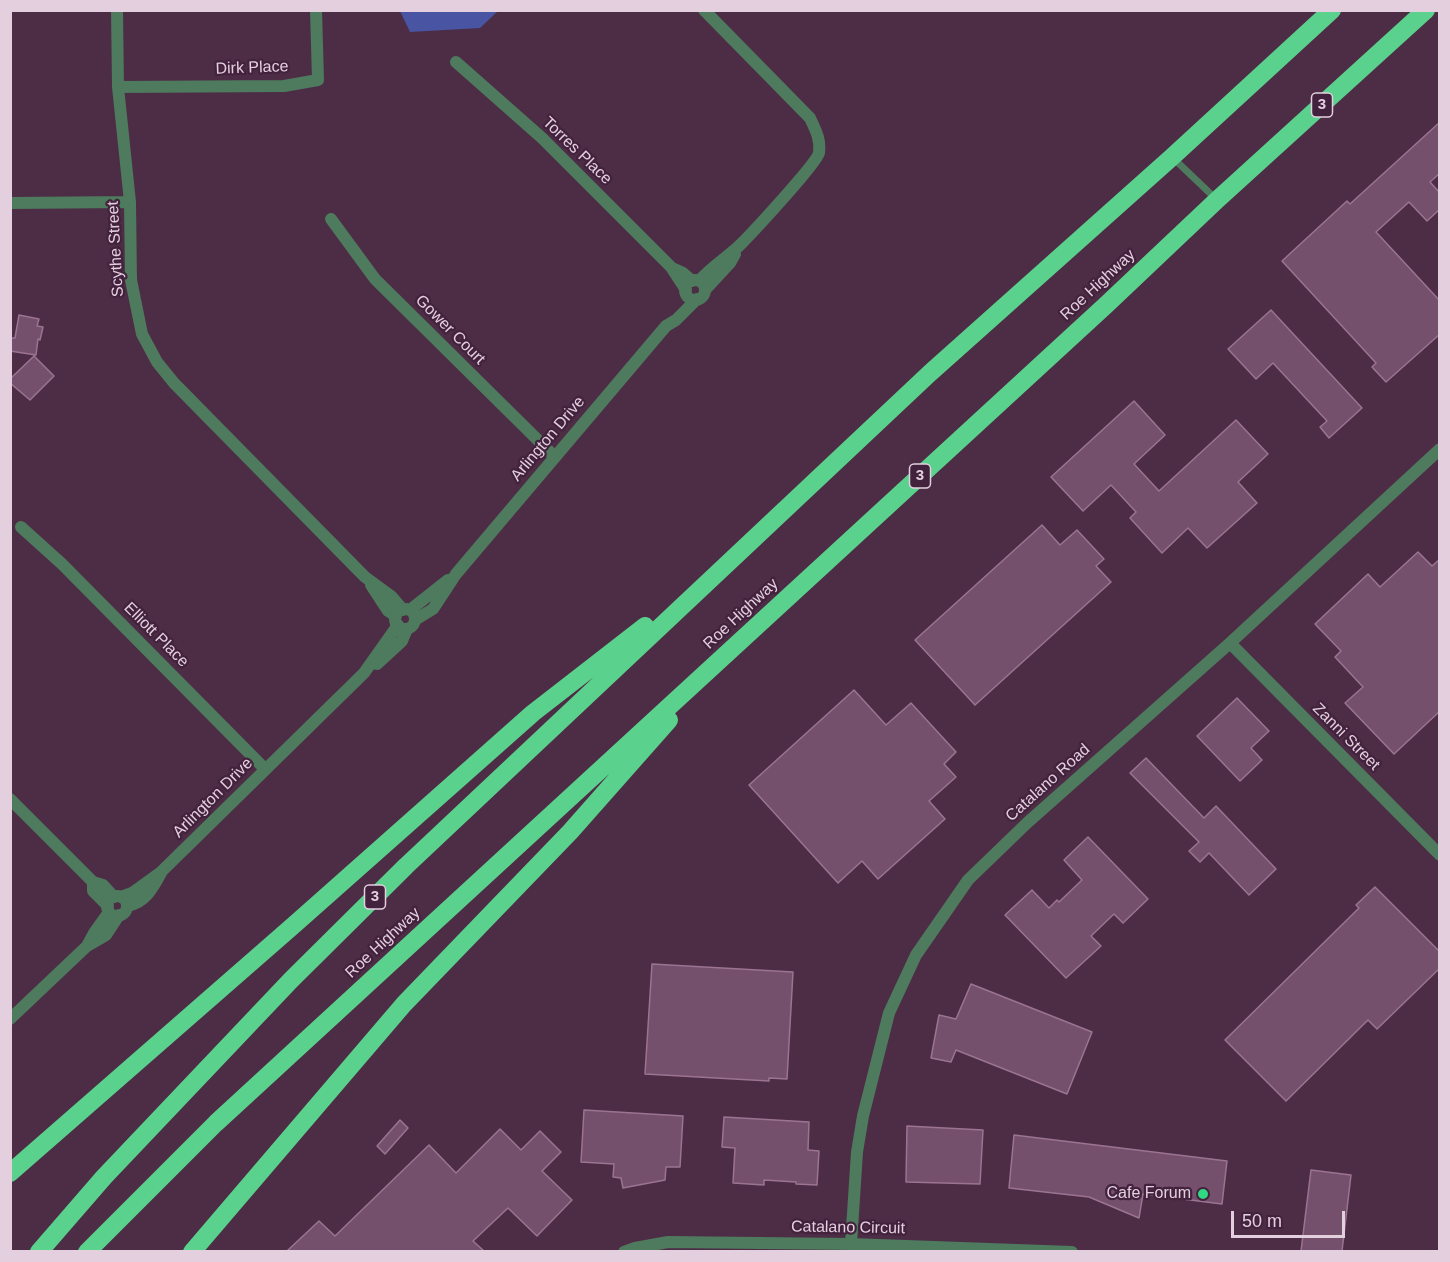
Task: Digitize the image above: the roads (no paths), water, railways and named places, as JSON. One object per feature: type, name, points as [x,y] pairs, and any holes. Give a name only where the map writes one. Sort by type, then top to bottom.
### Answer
[{"type":"highway","name":"3","points":[[39,1251],[104,1177],[291,980],[406,866],[930,373],[1172,157],[1332,10]]},
{"type":"highway","name":"Roe Highway","points":[[87,1251],[216,1123],[1426,10]]},
{"type":"highway","points":[[10,1173],[296,924],[533,713],[730,560]]},
{"type":"highway","points":[[192,1251],[404,1004],[570,831],[734,647]]},
{"type":"street","name":"Scythe Street","points":[[117,10],[118,87],[130,202],[133,290],[142,334],[157,362],[174,383],[365,577],[391,596],[405,618]]},
{"type":"street","name":"Dirk Place","points":[[118,87],[284,86],[318,80],[316,10]]},
{"type":"street","name":"Arlington Drive","points":[[10,1019],[87,946],[106,935],[116,906],[162,872],[364,673],[385,658],[402,641],[405,618],[456,574],[666,326],[676,320],[695,289],[730,263],[740,245],[809,169],[819,154],[818,135],[810,118],[704,10]]},
{"type":"street","name":"Torres Place","points":[[456,62],[542,138],[671,267],[683,273],[695,289]]},
{"type":"street","points":[[10,203],[130,202]]},
{"type":"street","name":"Gower Court","points":[[332,219],[375,279],[555,457]]},
{"type":"street","name":"Catalano Road","points":[[851,1244],[857,1152],[863,1116],[889,1013],[915,955],[968,880],[1440,449]]},
{"type":"street","name":"Elliott Place","points":[[21,528],[62,564],[266,769]]},
{"type":"street","name":"Zanni Street","points":[[1230,642],[1440,855]]},
{"type":"street","points":[[10,799],[93,882],[103,885],[116,906]]},
{"type":"street","name":"Catalano Circuit","points":[[624,1251],[668,1242],[851,1244],[1072,1251]]},
{"type":"lane","points":[[1172,157],[1217,200]]},
{"type":"place","name":"Cafe Forum","points":[[1203,1194]]}]
